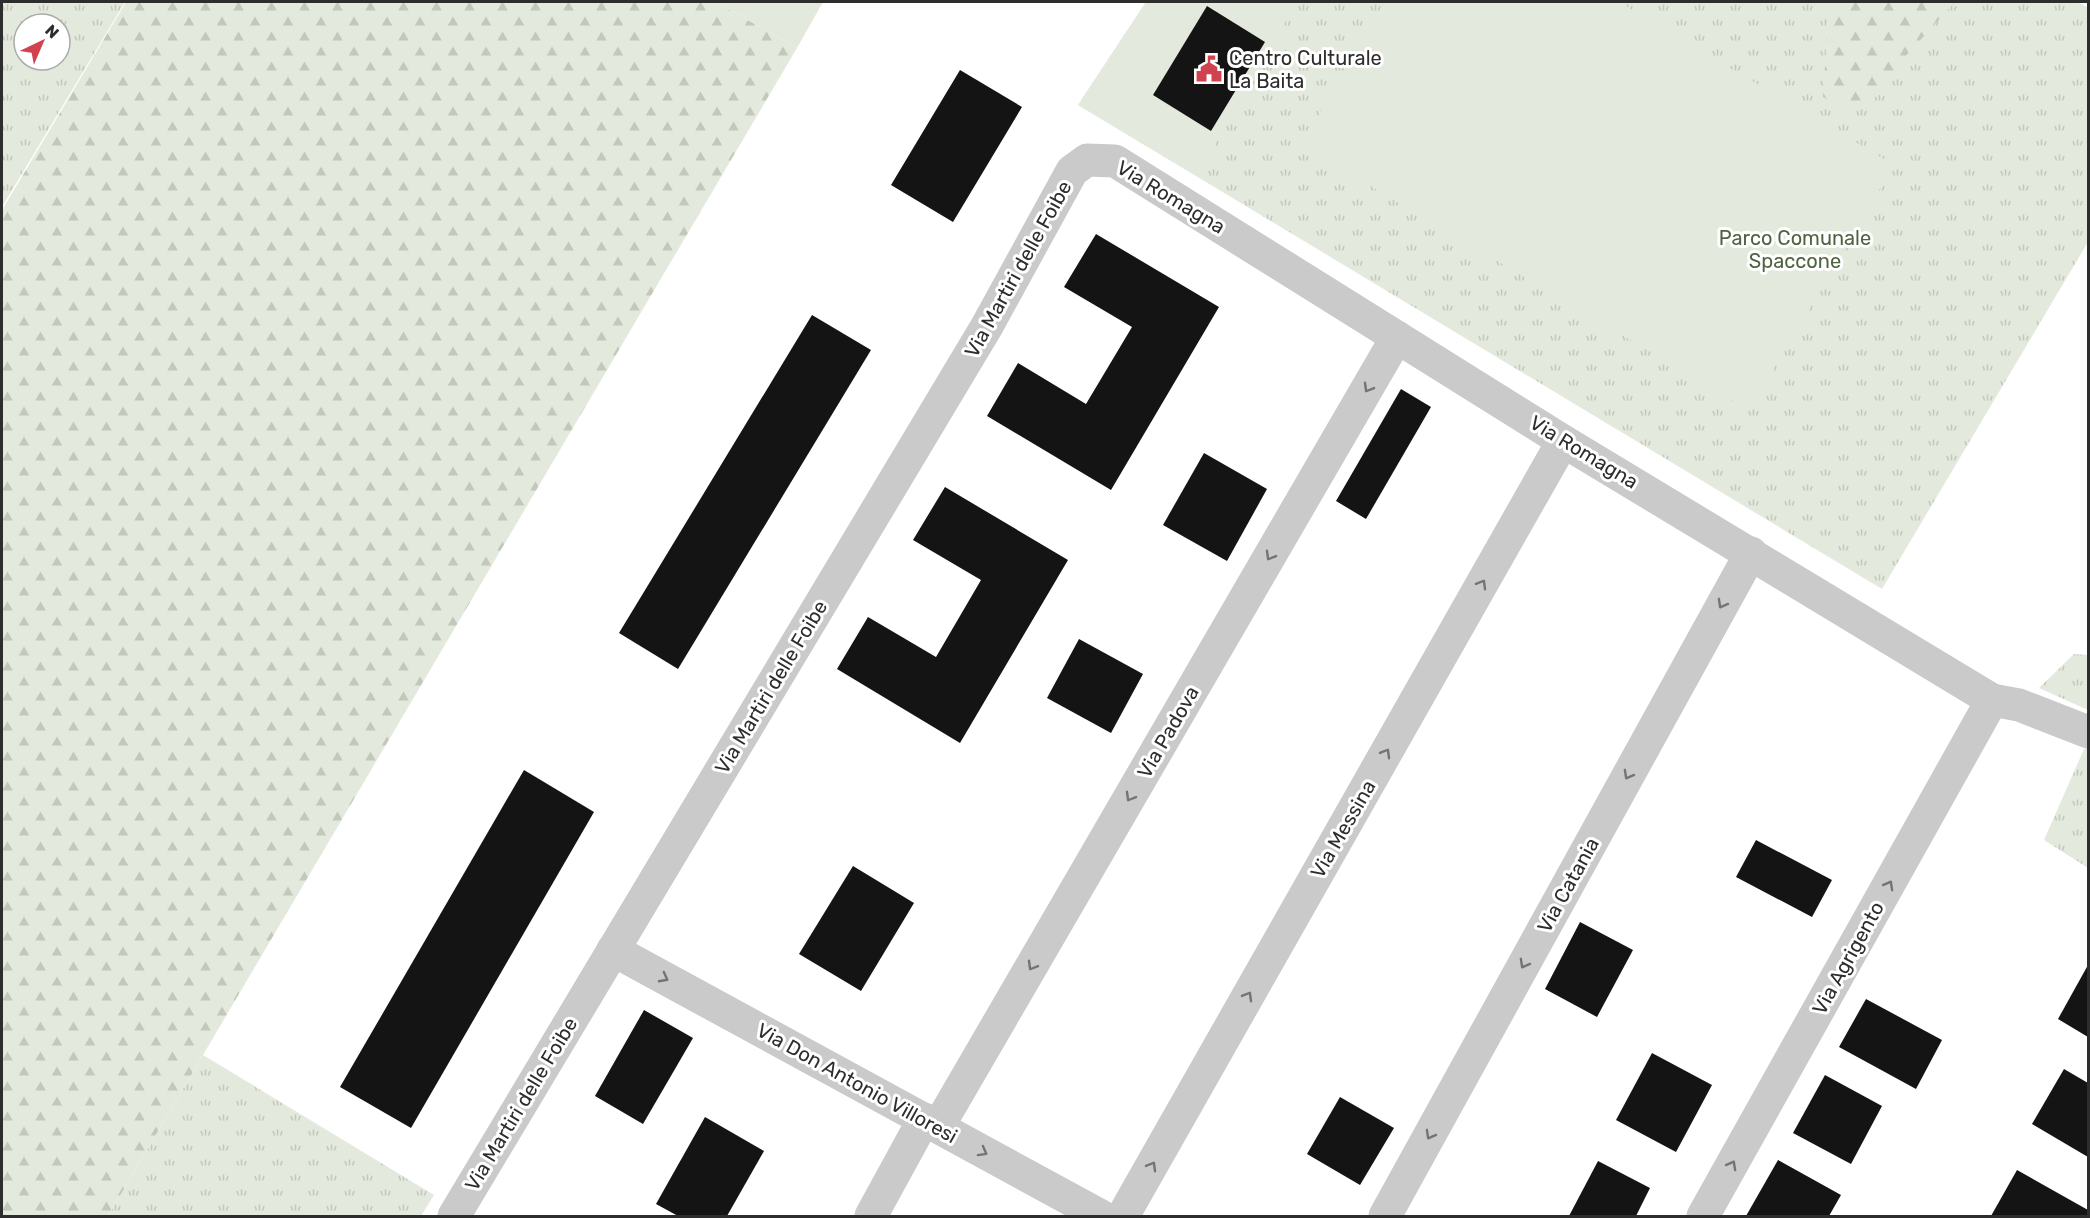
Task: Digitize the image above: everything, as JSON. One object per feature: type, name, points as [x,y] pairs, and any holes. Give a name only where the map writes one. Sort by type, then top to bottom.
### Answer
[{"type":"street","name":"Via Romagna","points":[[1088,160],[1115,161],[1563,441],[1992,700],[2019,705],[2088,732]]},
{"type":"street","name":"Via Martiri delle Foibe","points":[[454,1216],[981,336],[1072,171],[1088,160]]},
{"type":"street","name":"Via Padova","points":[[871,1216],[931,1123],[1397,337]]},
{"type":"street","name":"Via Messina","points":[[1123,1216],[1563,441]]},
{"type":"street","name":"Via Catania","points":[[1385,1216],[1751,553]]},
{"type":"street","name":"Via Agrigento","points":[[1703,1216],[1992,700]]},
{"type":"street","name":"Via Don Antonio Villoresi","points":[[613,950],[1101,1216]]},
{"type":"green space","points":[[2,2],[125,2],[2,207]]},
{"type":"green space","points":[[126,2],[716,2],[797,48],[108,1216],[2,1216],[2,210]]},
{"type":"green space","points":[[716,2],[823,2],[797,48]]},
{"type":"green space","name":"Parco Comunale Spaccone","points":[[1146,2],[2078,2],[2088,8],[2088,242],[1882,589],[1078,105]]},
{"type":"green space","points":[[1146,2],[1297,2],[1197,176],[1078,105]]},
{"type":"green space","points":[[1385,2],[1619,2],[1894,165],[1749,410],[1301,145]]},
{"type":"green space","points":[[1829,2],[1955,2],[1902,60],[1882,94],[1848,109],[1823,97]]},
{"type":"green space","points":[[2074,654],[2088,655],[2088,710],[2039,688]]},
{"type":"green space","points":[[2088,740],[2088,868],[2044,840]]},
{"type":"green space","points":[[203,1055],[434,1195],[421,1216],[108,1216]]},
{"type":"building","name":"Centro Culturale La Baita","points":[[1207,6],[1265,42],[1211,131],[1153,95]]},
{"type":"building","points":[[960,70],[1022,107],[953,222],[891,185]]},
{"type":"building","points":[[1096,234],[1219,307],[1111,490],[987,416],[1018,363],[1086,404],[1132,327],[1064,287]]},
{"type":"building","points":[[812,315],[871,350],[678,669],[619,633]]},
{"type":"building","points":[[1401,389],[1431,407],[1366,519],[1336,501]]},
{"type":"building","points":[[1204,453],[1267,489],[1227,561],[1163,525]]},
{"type":"building","points":[[945,487],[1068,560],[960,743],[837,669],[868,617],[936,657],[981,580],[913,540]]},
{"type":"building","points":[[1079,639],[1143,674],[1111,733],[1047,698]]},
{"type":"building","points":[[524,770],[594,812],[411,1128],[340,1087]]},
{"type":"building","points":[[1756,840],[1832,880],[1812,917],[1736,877]]},
{"type":"building","points":[[853,866],[914,903],[861,991],[799,954]]},
{"type":"building","points":[[1580,922],[1633,950],[1597,1017],[1545,989]]},
{"type":"building","points":[[2088,965],[2088,1037],[2058,1019]]},
{"type":"building","points":[[1866,999],[1942,1040],[1916,1089],[1839,1047]]},
{"type":"building","points":[[644,1010],[693,1038],[643,1124],[595,1096]]},
{"type":"building","points":[[1652,1053],[1712,1085],[1676,1152],[1616,1120]]},
{"type":"building","points":[[2064,1069],[2088,1083],[2088,1157],[2032,1124]]},
{"type":"building","points":[[1825,1075],[1882,1106],[1851,1164],[1793,1133]]},
{"type":"building","points":[[1340,1097],[1394,1128],[1360,1185],[1307,1154]]},
{"type":"building","points":[[705,1117],[764,1151],[727,1216],[678,1216],[656,1204]]},
{"type":"building","points":[[1778,1160],[1841,1195],[1829,1216],[1746,1216]]},
{"type":"building","points":[[1598,1161],[1650,1188],[1636,1216],[1569,1216]]},
{"type":"building","points":[[2017,1170],[2088,1210],[2088,1216],[1991,1216]]},
{"type":"place","name":"Centro Culturale La Baita","points":[[1209,69]]}]
